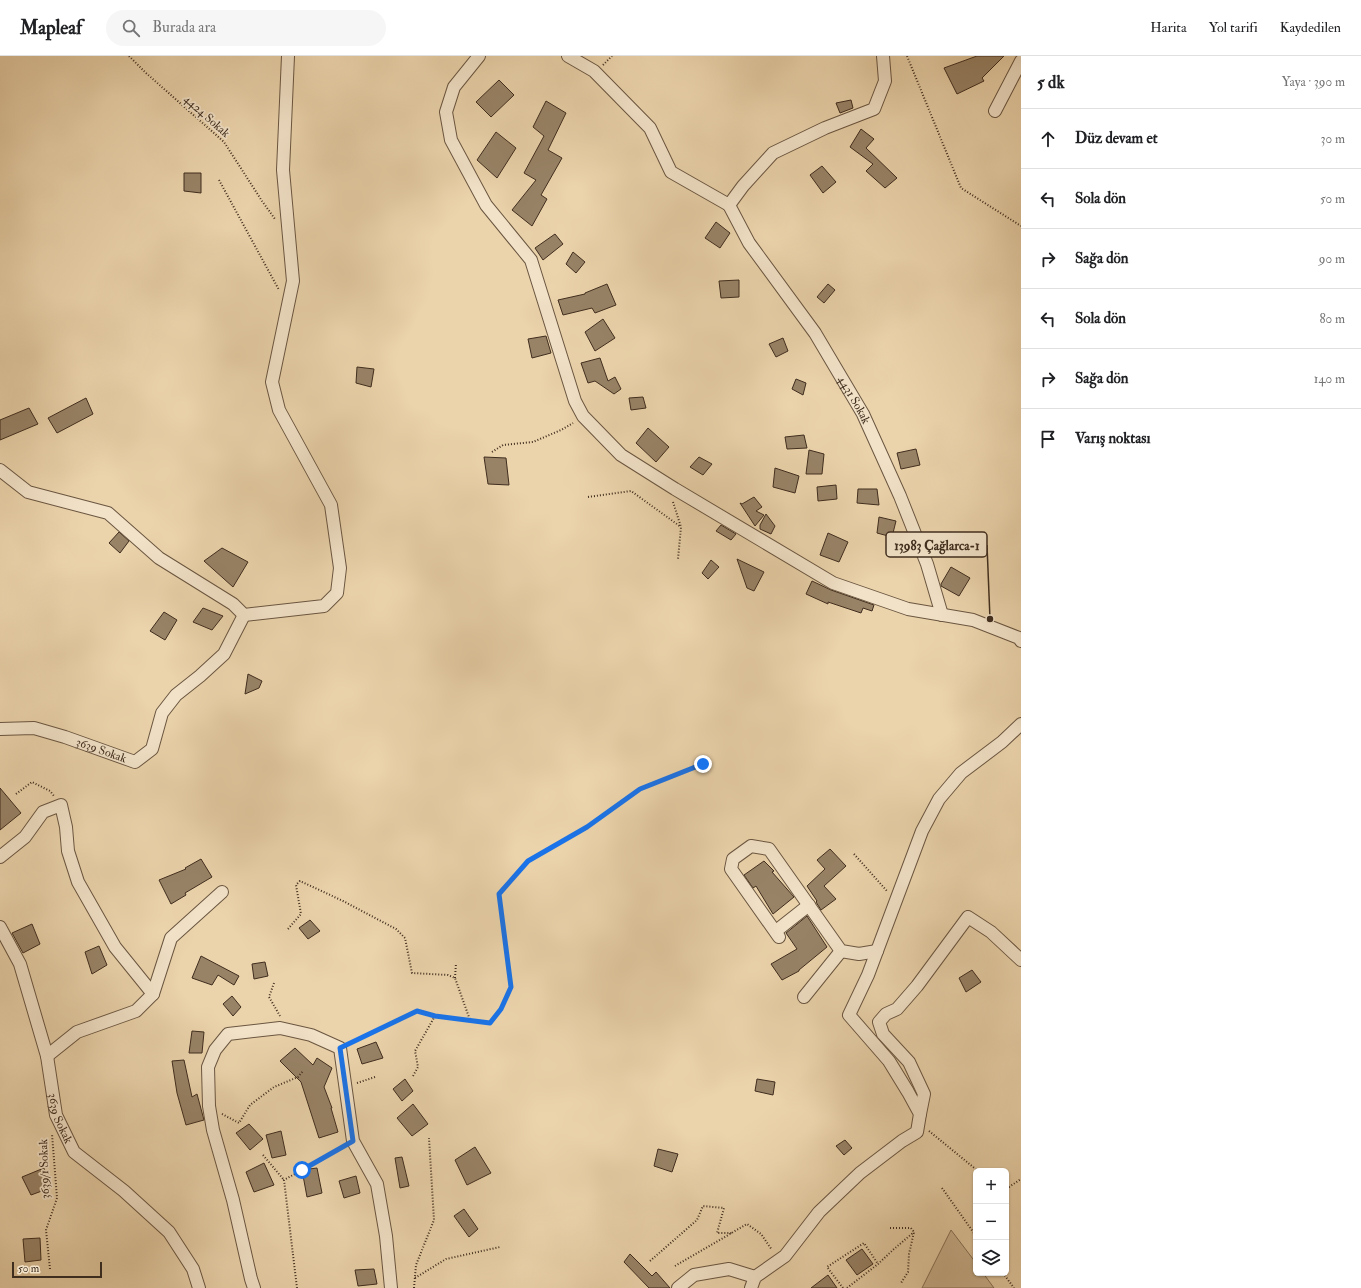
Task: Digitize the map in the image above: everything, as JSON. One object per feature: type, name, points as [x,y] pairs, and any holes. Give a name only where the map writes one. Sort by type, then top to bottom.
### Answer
[{"type":"street","points":[[0,470],[28,492],[108,513],[159,558],[233,604],[244,615],[324,606],[337,593],[340,568],[331,505],[279,410],[272,382],[293,281],[283,170],[288,56]]},
{"type":"street","points":[[479,56],[454,87],[446,112],[450,140],[486,205],[531,260],[575,401],[582,416],[621,455],[833,583],[908,609],[973,620],[1020,638]]},
{"type":"street","points":[[568,56],[594,71],[650,128],[671,172],[729,205],[743,186],[773,153],[825,128],[874,109],[885,81],[883,56]]},
{"type":"street","points":[[994,111],[1021,60]]},
{"type":"street","name":"4431 Sokak","points":[[729,205],[749,242],[814,333],[863,414],[900,496],[927,564],[942,615]]},
{"type":"street","name":"3639 Sokak","points":[[0,729],[34,728],[65,737],[135,762],[152,749],[162,713],[176,695],[224,654],[244,615]]},
{"type":"street","points":[[919,1119],[889,1061],[849,1015],[868,975],[922,831],[939,799],[961,773],[1002,742],[1021,724]]},
{"type":"street","points":[[0,857],[25,837],[43,812],[61,806],[66,827],[68,851],[78,882],[115,947],[153,994]]},
{"type":"street","points":[[809,905],[778,934],[731,869],[733,859],[751,846],[769,849],[809,905],[841,950],[859,954],[877,951]]},
{"type":"street","points":[[47,1056],[77,1032],[136,1011],[153,994],[171,938],[222,892]]},
{"type":"street","points":[[678,1288],[694,1275],[729,1269],[753,1282],[785,1256],[819,1212],[860,1173],[902,1141],[917,1132],[924,1094],[909,1062],[883,1034],[879,1022],[886,1014],[897,1009],[917,986],[968,917],[991,932],[1021,960]]},
{"type":"street","name":"3639 Sokak","points":[[0,927],[20,964],[47,1056],[56,1115],[74,1152],[124,1191],[169,1232],[193,1268],[199,1288]]},
{"type":"street","points":[[804,997],[841,950]]},
{"type":"street","points":[[254,1288],[233,1200],[213,1130],[209,1106],[208,1067],[215,1050],[228,1034],[280,1028],[311,1035],[340,1048],[353,1141],[377,1184],[386,1236],[391,1288]]},
{"type":"path","name":"4424 Sokak","points":[[129,56],[224,142],[275,219]]},
{"type":"path","points":[[907,56],[961,188],[1021,226]]},
{"type":"path","points":[[219,180],[288,305]]},
{"type":"path","points":[[492,452],[503,445],[533,442],[561,430],[582,416]]},
{"type":"path","points":[[667,484],[681,527],[678,559]]},
{"type":"path","points":[[588,497],[631,491],[681,527]]},
{"type":"path","points":[[340,1048],[417,1011],[435,1016],[490,1023],[501,1009],[511,987],[499,894],[528,861],[587,827],[640,789],[703,764]]},
{"type":"path","points":[[16,794],[32,782],[50,791],[61,806]]},
{"type":"path","points":[[854,854],[896,901]]},
{"type":"path","points":[[288,929],[301,914],[296,885],[300,881],[343,901],[396,929],[405,938],[412,973],[448,975],[455,978]]},
{"type":"path","points":[[456,963],[455,978],[470,1020]]},
{"type":"path","points":[[274,983],[269,997],[280,1016],[280,1028]]},
{"type":"path","points":[[413,1076],[418,1067],[415,1051],[435,1016]]},
{"type":"path","points":[[209,1106],[239,1123],[250,1105],[274,1087],[298,1077],[304,1071]]},
{"type":"path","points":[[345,1086],[375,1077]]},
{"type":"path","name":"3639/1 Sokak","points":[[50,1269],[46,1230],[57,1198],[52,1131],[56,1115]]},
{"type":"path","points":[[919,1119],[975,1168]]},
{"type":"path","points":[[414,1288],[416,1265],[434,1220],[429,1138]]},
{"type":"path","points":[[284,1180],[353,1141]]},
{"type":"path","points":[[263,1155],[284,1180],[298,1288]]},
{"type":"path","points":[[1009,1187],[1021,1179]]},
{"type":"path","points":[[942,1188],[973,1232]]},
{"type":"path","points":[[650,1261],[697,1220],[703,1206],[724,1208],[717,1233],[732,1233]]},
{"type":"path","points":[[675,1266],[747,1224],[761,1234],[779,1260]]},
{"type":"path","points":[[890,1228],[912,1228],[914,1232]]},
{"type":"path","points":[[847,1288],[878,1264],[914,1232]]},
{"type":"path","points":[[901,1284],[908,1272],[909,1254],[914,1232]]},
{"type":"path","points":[[843,1288],[827,1268],[864,1243],[878,1264]]},
{"type":"path","points":[[415,1278],[446,1258],[500,1247]]},
{"type":"path","points":[[1005,1276],[1014,1288]]},
{"type":"shaded area","points":[[951,1230],[973,1259],[973,1276],[985,1276],[994,1288],[922,1288]]},
{"type":"building","points":[[977,56],[1004,56],[982,78],[984,81],[957,94],[944,68]]},
{"type":"building","points":[[499,80],[514,95],[491,117],[476,102]]},
{"type":"building","points":[[851,100],[853,108],[840,113],[836,103]]},
{"type":"building","points":[[546,101],[566,113],[548,150],[562,158],[541,195],[547,199],[532,226],[512,210],[536,180],[524,173],[544,136],[533,127]]},
{"type":"building","points":[[861,129],[874,139],[866,148],[897,178],[885,188],[866,171],[873,164],[850,147]]},
{"type":"building","points":[[496,132],[516,148],[497,178],[477,160]]},
{"type":"building","points":[[822,166],[836,182],[823,193],[810,175]]},
{"type":"building","points":[[184,173],[201,173],[201,193],[184,191]]},
{"type":"building","points":[[716,222],[730,233],[720,248],[705,238]]},
{"type":"building","points":[[555,234],[563,244],[543,260],[535,248]]},
{"type":"building","points":[[573,252],[585,262],[576,273],[566,264]]},
{"type":"building","points":[[739,280],[739,297],[721,298],[719,281]]},
{"type":"building","points":[[607,284],[616,305],[595,313],[592,308],[563,315],[558,300],[585,294]]},
{"type":"building","points":[[828,284],[835,290],[824,303],[817,297]]},
{"type":"building","points":[[603,319],[615,338],[595,351],[585,332]]},
{"type":"building","points":[[546,336],[551,353],[532,358],[528,339]]},
{"type":"building","points":[[783,338],[788,351],[776,357],[769,344]]},
{"type":"building","points":[[600,358],[608,381],[615,377],[621,389],[614,394],[595,381],[588,383],[581,363]]},
{"type":"building","points":[[357,367],[374,369],[371,387],[356,383]]},
{"type":"building","points":[[796,379],[806,383],[803,395],[792,389]]},
{"type":"building","points":[[643,397],[646,408],[631,410],[629,398]]},
{"type":"building","points":[[86,398],[93,414],[57,433],[48,418]]},
{"type":"building","points":[[29,408],[38,424],[0,440],[0,420]]},
{"type":"building","points":[[648,428],[669,447],[656,462],[636,443]]},
{"type":"building","points":[[804,435],[807,448],[787,449],[785,437]]},
{"type":"building","points":[[916,449],[920,465],[901,469],[897,453]]},
{"type":"building","points":[[809,450],[824,454],[822,474],[806,474]]},
{"type":"building","points":[[484,457],[506,458],[509,485],[488,484]]},
{"type":"building","points":[[699,457],[712,464],[703,475],[690,467]]},
{"type":"building","points":[[775,468],[799,476],[795,493],[773,487]]},
{"type":"building","points":[[836,485],[837,499],[818,501],[817,487]]},
{"type":"building","points":[[858,489],[877,489],[879,505],[857,503]]},
{"type":"building","points":[[754,497],[762,507],[756,511],[764,515],[755,526],[740,503],[742,504]]},
{"type":"building","points":[[766,514],[775,526],[771,534],[760,529],[760,525]]},
{"type":"building","points":[[879,517],[896,521],[892,537],[877,533]]},
{"type":"building","points":[[721,525],[736,534],[731,540],[716,531]]},
{"type":"building","points":[[119,532],[129,541],[120,553],[109,543]]},
{"type":"building","points":[[828,533],[848,542],[839,562],[820,555]]},
{"type":"building","points":[[222,548],[248,562],[233,587],[204,561]]},
{"type":"building","points":[[737,559],[764,572],[754,591],[747,588]]},
{"type":"building","points":[[711,560],[719,567],[708,579],[702,573]]},
{"type":"building","points":[[951,567],[970,578],[959,596],[941,586]]},
{"type":"building","points":[[812,581],[831,590],[874,605],[872,611],[863,608],[861,613],[828,602],[828,604],[806,594]]},
{"type":"building","points":[[203,608],[223,616],[212,630],[193,622]]},
{"type":"building","points":[[164,612],[177,620],[165,640],[150,631]]},
{"type":"building","points":[[248,674],[262,681],[259,688],[245,694]]},
{"type":"building","points":[[0,788],[21,813],[0,830]]},
{"type":"building","points":[[830,849],[846,866],[824,886],[836,899],[821,910],[807,886],[825,869],[817,860]]},
{"type":"building","points":[[201,859],[212,877],[185,893],[186,895],[171,904],[159,880],[186,869],[185,868]]},
{"type":"building","points":[[764,861],[774,871],[772,872],[794,897],[773,914],[756,886],[753,888],[744,875]]},
{"type":"building","points":[[807,916],[827,947],[799,971],[782,980],[771,964],[797,949],[786,933]]},
{"type":"building","points":[[310,920],[320,931],[308,939],[299,928]]},
{"type":"building","points":[[32,924],[40,944],[23,953],[12,933]]},
{"type":"building","points":[[99,946],[107,965],[92,974],[85,952]]},
{"type":"building","points":[[201,956],[239,976],[234,985],[218,975],[212,985],[192,978]]},
{"type":"building","points":[[265,962],[268,976],[254,979],[252,964]]},
{"type":"building","points":[[972,970],[981,982],[966,992],[959,978]]},
{"type":"building","points":[[232,996],[241,1007],[233,1016],[223,1004]]},
{"type":"building","points":[[192,1031],[204,1032],[202,1053],[189,1053]]},
{"type":"building","points":[[376,1042],[383,1058],[362,1064],[357,1049]]},
{"type":"building","points":[[295,1048],[313,1065],[317,1058],[332,1068],[324,1087],[332,1108],[338,1132],[319,1138],[301,1082],[280,1061]]},
{"type":"building","points":[[184,1060],[192,1097],[197,1094],[204,1120],[186,1125],[177,1093],[172,1061]]},
{"type":"building","points":[[405,1079],[413,1091],[402,1101],[393,1089]]},
{"type":"building","points":[[757,1079],[775,1082],[773,1095],[755,1091]]},
{"type":"building","points":[[413,1104],[428,1124],[412,1136],[397,1118]]},
{"type":"building","points":[[249,1124],[263,1139],[250,1150],[236,1133]]},
{"type":"building","points":[[281,1131],[286,1155],[272,1158],[266,1135]]},
{"type":"building","points":[[845,1140],[852,1148],[844,1155],[836,1146]]},
{"type":"building","points":[[475,1147],[491,1173],[467,1185],[455,1160]]},
{"type":"building","points":[[658,1149],[678,1154],[672,1172],[654,1166]]},
{"type":"building","points":[[402,1157],[409,1186],[400,1188],[395,1158]]},
{"type":"building","points":[[264,1163],[274,1185],[254,1192],[246,1172]]},
{"type":"building","points":[[44,1168],[50,1188],[31,1195],[22,1177]]},
{"type":"building","points":[[317,1168],[322,1193],[307,1197],[302,1170]]},
{"type":"building","points":[[356,1176],[360,1193],[344,1198],[339,1181]]},
{"type":"building","points":[[464,1209],[478,1229],[469,1237],[454,1216]]},
{"type":"building","points":[[40,1238],[41,1260],[25,1262],[23,1239]]},
{"type":"building","points":[[862,1249],[873,1264],[857,1275],[846,1260]]},
{"type":"building","points":[[630,1254],[652,1276],[656,1272],[670,1288],[649,1288],[624,1262]]},
{"type":"building","points":[[374,1269],[377,1284],[358,1286],[355,1270]]},
{"type":"building","points":[[828,1275],[837,1288],[811,1288]]},
{"type":"place","name":"13983 Çağlarca-1","points":[[990,619]]},
{"type":"route","points":[[302,1170],[353,1141],[340,1048],[417,1011],[435,1016],[490,1023],[501,1009],[511,987],[499,894],[528,861],[587,827],[640,789],[703,764]]}]
